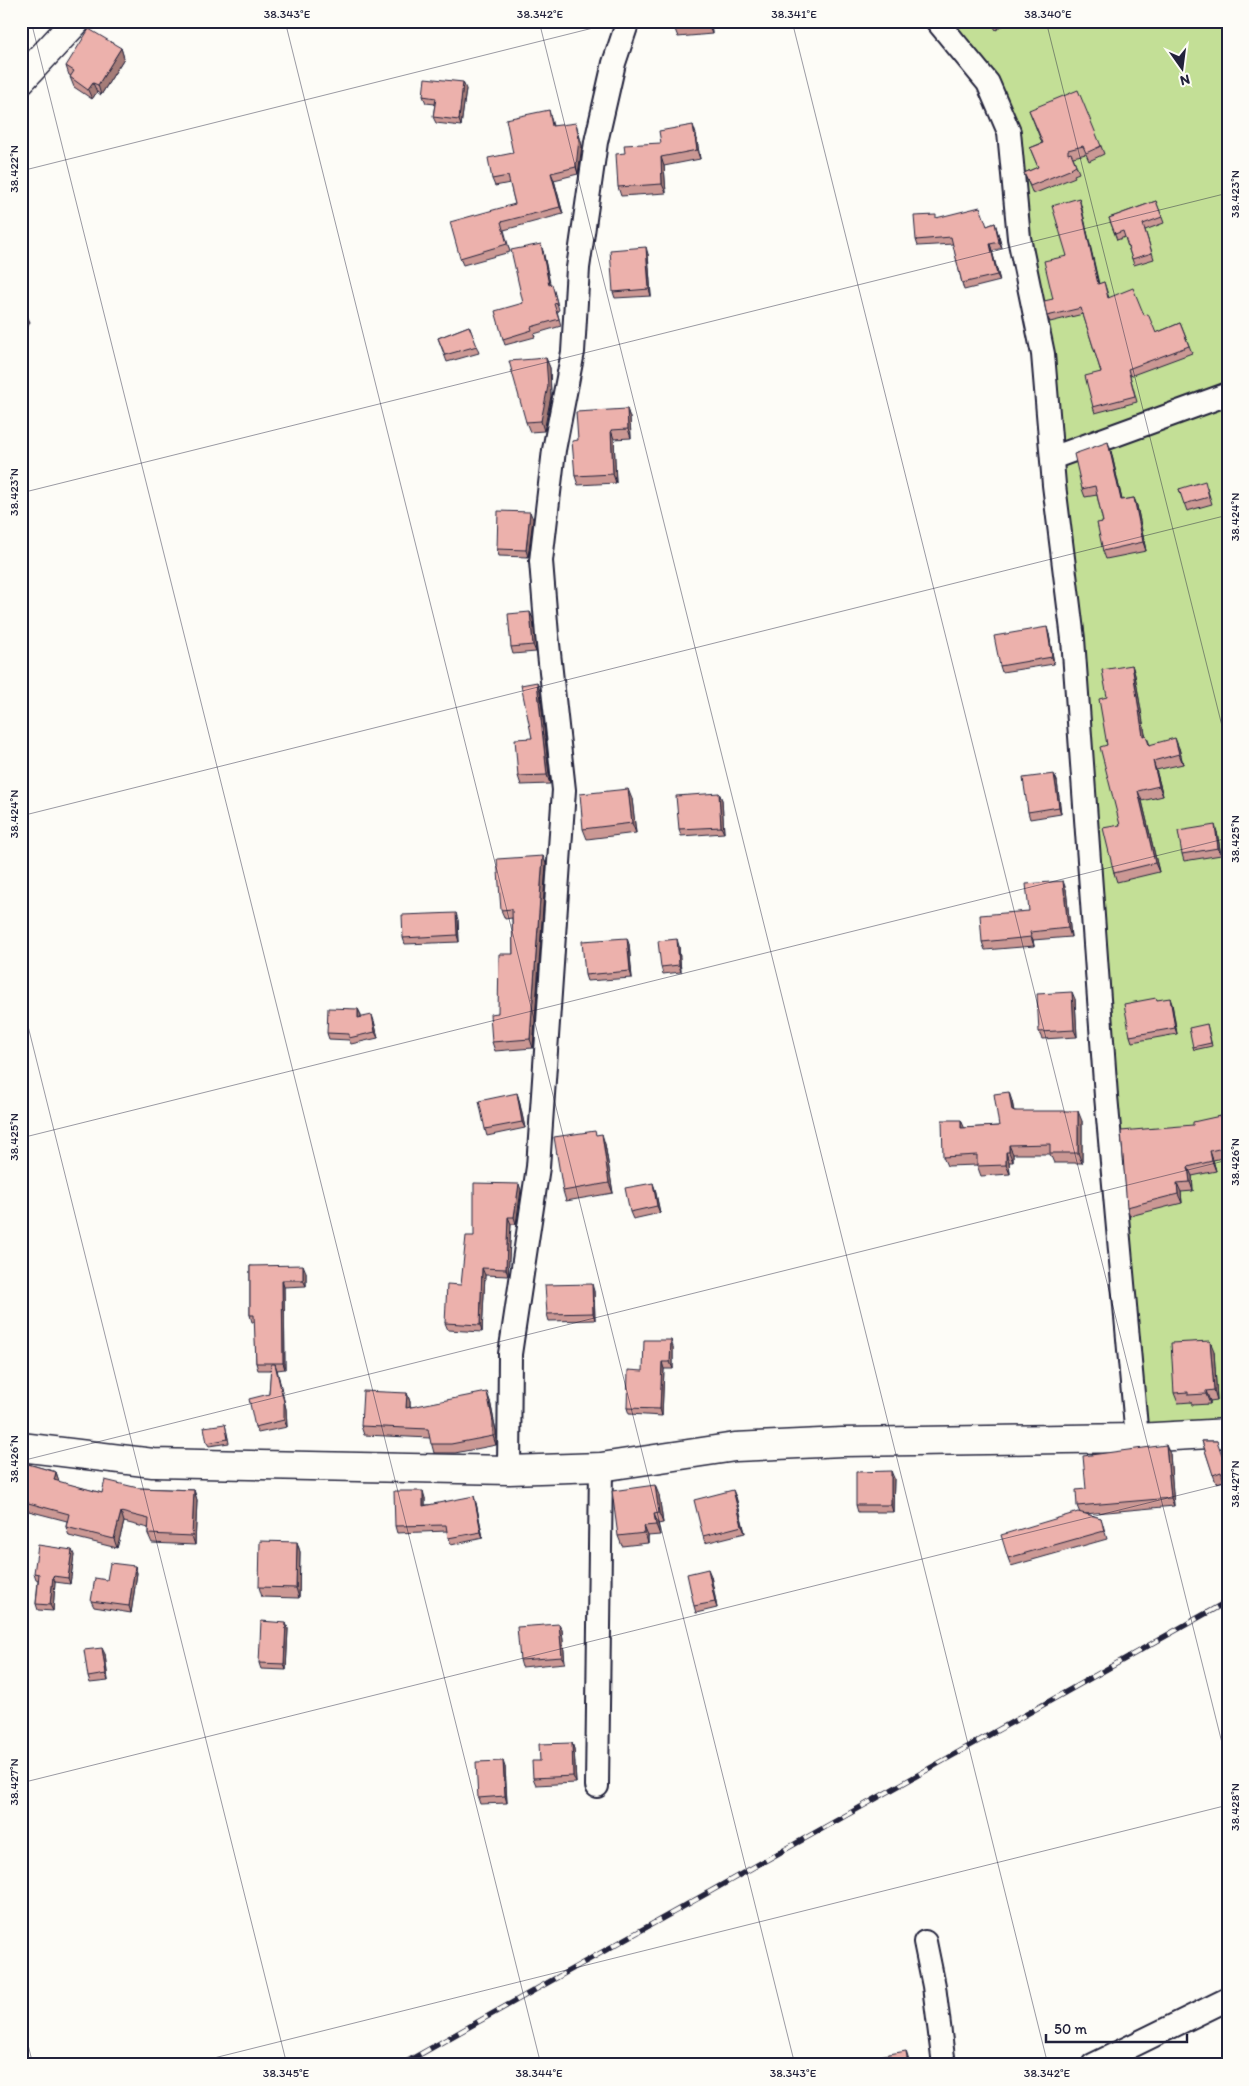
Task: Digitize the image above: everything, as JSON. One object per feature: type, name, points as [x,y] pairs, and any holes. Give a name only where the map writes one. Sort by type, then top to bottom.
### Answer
[{"type":"street","points":[[21,80],[76,21]]},
{"type":"street","points":[[509,1470],[510,1354],[538,1167],[564,790],[541,560],[554,450],[573,352],[578,268],[596,142],[614,64],[628,21]]},
{"type":"street","points":[[937,21],[988,83],[1009,132],[1019,238],[1043,354],[1052,458],[1073,639],[1106,1096],[1137,1438]]},
{"type":"street","points":[[1052,458],[1228,394]]},
{"type":"street","points":[[21,1447],[154,1463],[509,1470],[601,1467],[735,1447],[842,1442],[1137,1438],[1228,1433]]},
{"type":"street","points":[[597,1786],[601,1467]]},
{"type":"street","points":[[925,1942],[934,1986],[944,2065]]},
{"type":"street","points":[[1092,2065],[1228,1999]]},
{"type":"green space","points":[[952,21],[1228,21],[1228,1429],[1137,1438],[1052,458],[988,83]]},
{"type":"building","points":[[673,21],[708,21],[708,24],[674,27]]},
{"type":"building","points":[[89,29],[121,48],[98,85],[93,83],[88,90],[70,77],[74,71],[66,66]]},
{"type":"building","points":[[425,78],[463,82],[459,120],[433,117],[436,98],[423,96]]},
{"type":"building","points":[[1078,90],[1101,146],[1086,153],[1083,146],[1068,150],[1068,154],[1071,153],[1076,165],[1072,169],[1030,186],[1024,173],[1038,167],[1030,148],[1043,143],[1029,110]]},
{"type":"building","points":[[549,110],[552,126],[576,123],[579,139],[576,167],[551,173],[560,207],[501,222],[507,244],[460,258],[450,222],[515,204],[508,176],[492,179],[488,158],[513,153],[506,119]]},
{"type":"building","points":[[693,125],[697,150],[661,157],[662,184],[618,187],[616,154],[625,153],[624,145],[661,143],[659,131]]},
{"type":"building","points":[[1079,198],[1098,284],[1104,282],[1108,298],[1133,288],[1144,315],[1148,314],[1156,333],[1180,323],[1189,346],[1128,369],[1135,396],[1093,407],[1085,376],[1101,372],[1081,308],[1047,316],[1044,301],[1053,299],[1044,261],[1067,256],[1052,206]]},
{"type":"building","points":[[1156,201],[1162,217],[1143,224],[1152,253],[1132,259],[1123,231],[1115,234],[1109,218]]},
{"type":"building","points":[[980,207],[987,226],[995,223],[999,242],[990,244],[997,275],[962,283],[951,237],[916,240],[914,216],[936,215],[936,218]]},
{"type":"building","points":[[541,244],[549,285],[552,284],[557,303],[554,304],[559,319],[531,327],[532,330],[503,339],[495,311],[523,303],[511,250]]},
{"type":"building","points":[[646,247],[649,289],[613,292],[610,250]]},
{"type":"building","points":[[21,311],[26,314],[21,325]]},
{"type":"building","points":[[469,326],[477,346],[445,355],[438,338]]},
{"type":"building","points":[[546,358],[548,386],[541,421],[526,422],[509,361]]},
{"type":"building","points":[[627,409],[628,429],[611,430],[613,474],[575,476],[572,441],[578,440],[576,412]]},
{"type":"building","points":[[1108,442],[1121,500],[1134,498],[1143,542],[1103,551],[1097,523],[1103,522],[1095,486],[1082,489],[1074,454]]},
{"type":"building","points":[[1205,481],[1209,497],[1184,504],[1179,489]]},
{"type":"building","points":[[498,511],[530,512],[526,550],[497,549]]},
{"type":"building","points":[[530,612],[533,645],[511,647],[508,614]]},
{"type":"building","points":[[1047,627],[1052,657],[1000,666],[994,636]]},
{"type":"building","points":[[1132,665],[1143,736],[1146,735],[1149,745],[1175,738],[1179,754],[1153,761],[1159,786],[1138,791],[1155,863],[1114,873],[1103,828],[1120,825],[1100,747],[1107,745],[1099,699],[1107,697],[1102,670]]},
{"type":"building","points":[[537,682],[547,775],[518,776],[515,739],[532,738],[521,685]]},
{"type":"building","points":[[1054,774],[1059,807],[1028,812],[1023,778]]},
{"type":"building","points":[[628,789],[632,823],[583,829],[580,794]]},
{"type":"building","points":[[719,793],[721,827],[679,829],[676,796]]},
{"type":"building","points":[[1215,825],[1218,848],[1182,854],[1178,831]]},
{"type":"building","points":[[543,856],[530,1039],[492,1042],[490,1014],[498,1013],[499,954],[513,954],[512,909],[501,910],[497,859]]},
{"type":"building","points":[[1063,881],[1068,928],[1030,932],[1031,937],[982,942],[980,915],[1029,911],[1026,884]]},
{"type":"building","points":[[456,913],[457,935],[403,938],[402,915]]},
{"type":"building","points":[[627,938],[630,971],[585,975],[582,941]]},
{"type":"building","points":[[677,939],[679,965],[661,967],[658,941]]},
{"type":"building","points":[[1072,992],[1074,1030],[1039,1032],[1037,994]]},
{"type":"building","points":[[1156,998],[1157,1000],[1170,998],[1175,1028],[1130,1036],[1124,1004]]},
{"type":"building","points":[[328,1008],[358,1009],[358,1018],[372,1015],[375,1032],[349,1038],[349,1034],[327,1033]]},
{"type":"building","points":[[1207,1024],[1211,1043],[1193,1047],[1189,1028]]},
{"type":"building","points":[[1009,1092],[1012,1111],[1078,1111],[1078,1153],[1050,1153],[1050,1144],[1009,1145],[1009,1152],[1006,1152],[1006,1165],[977,1166],[977,1155],[943,1157],[942,1120],[961,1120],[961,1128],[999,1126],[994,1094]]},
{"type":"building","points":[[517,1093],[522,1122],[485,1129],[479,1101]]},
{"type":"building","points":[[1220,1116],[1227,1147],[1210,1151],[1212,1161],[1188,1167],[1190,1182],[1177,1183],[1178,1194],[1127,1207],[1121,1131],[1193,1125],[1193,1122]]},
{"type":"building","points":[[595,1131],[596,1135],[602,1134],[609,1183],[563,1191],[554,1137]]},
{"type":"building","points":[[474,1183],[519,1184],[514,1217],[508,1217],[506,1269],[482,1268],[480,1325],[445,1323],[447,1284],[461,1285],[466,1236],[474,1236]]},
{"type":"building","points":[[653,1183],[657,1206],[630,1212],[625,1188]]},
{"type":"building","points":[[303,1265],[303,1280],[282,1280],[283,1363],[256,1363],[254,1315],[250,1315],[250,1266]]},
{"type":"building","points":[[592,1284],[593,1313],[547,1314],[545,1285]]},
{"type":"building","points":[[644,1340],[671,1340],[670,1362],[662,1362],[660,1409],[627,1408],[628,1370],[643,1371]]},
{"type":"building","points":[[1210,1341],[1214,1390],[1206,1391],[1206,1394],[1188,1395],[1188,1392],[1174,1393],[1171,1343]]},
{"type":"building","points":[[271,1364],[275,1364],[284,1402],[284,1420],[255,1427],[249,1399],[269,1394]]},
{"type":"building","points":[[363,1391],[407,1393],[406,1408],[487,1392],[493,1422],[493,1436],[451,1444],[431,1444],[428,1429],[361,1426]]},
{"type":"building","points":[[225,1424],[228,1439],[207,1443],[204,1427]]},
{"type":"building","points":[[1202,1441],[1217,1441],[1222,1455],[1228,1453],[1228,1491],[1221,1472],[1213,1475]]},
{"type":"building","points":[[1166,1445],[1171,1498],[1077,1506],[1076,1490],[1086,1489],[1083,1456]]},
{"type":"building","points":[[21,1462],[56,1472],[54,1480],[102,1493],[105,1480],[138,1488],[194,1490],[192,1536],[148,1534],[149,1519],[121,1512],[114,1539],[66,1527],[69,1514],[21,1501]]},
{"type":"building","points":[[891,1471],[891,1505],[856,1505],[856,1472]]},
{"type":"building","points":[[655,1485],[659,1513],[654,1514],[656,1525],[644,1526],[645,1533],[618,1536],[612,1491]]},
{"type":"building","points":[[733,1490],[742,1526],[703,1536],[694,1500]]},
{"type":"building","points":[[394,1491],[423,1491],[423,1506],[474,1496],[481,1532],[448,1538],[446,1525],[395,1526]]},
{"type":"building","points":[[1078,1512],[1101,1518],[1104,1531],[1008,1558],[1001,1535]]},
{"type":"building","points":[[260,1541],[297,1542],[296,1588],[259,1587]]},
{"type":"building","points":[[38,1545],[72,1550],[68,1578],[53,1576],[50,1605],[36,1604],[39,1574],[34,1573]]},
{"type":"building","points":[[110,1563],[135,1566],[129,1606],[91,1601],[95,1578],[107,1580]]},
{"type":"building","points":[[708,1569],[715,1602],[694,1606],[687,1574]]},
{"type":"building","points":[[261,1621],[286,1623],[284,1664],[259,1663]]},
{"type":"building","points":[[559,1624],[562,1657],[520,1660],[517,1627]]},
{"type":"building","points":[[102,1648],[106,1674],[88,1677],[84,1650]]},
{"type":"building","points":[[572,1743],[573,1776],[533,1778],[532,1761],[540,1761],[539,1744]]},
{"type":"building","points":[[503,1761],[505,1796],[478,1798],[476,1762]]},
{"type":"building","points":[[906,2051],[908,2065],[851,2065],[850,2061]]},
{"type":"railway","points":[[401,2065],[1228,1601]]}]
